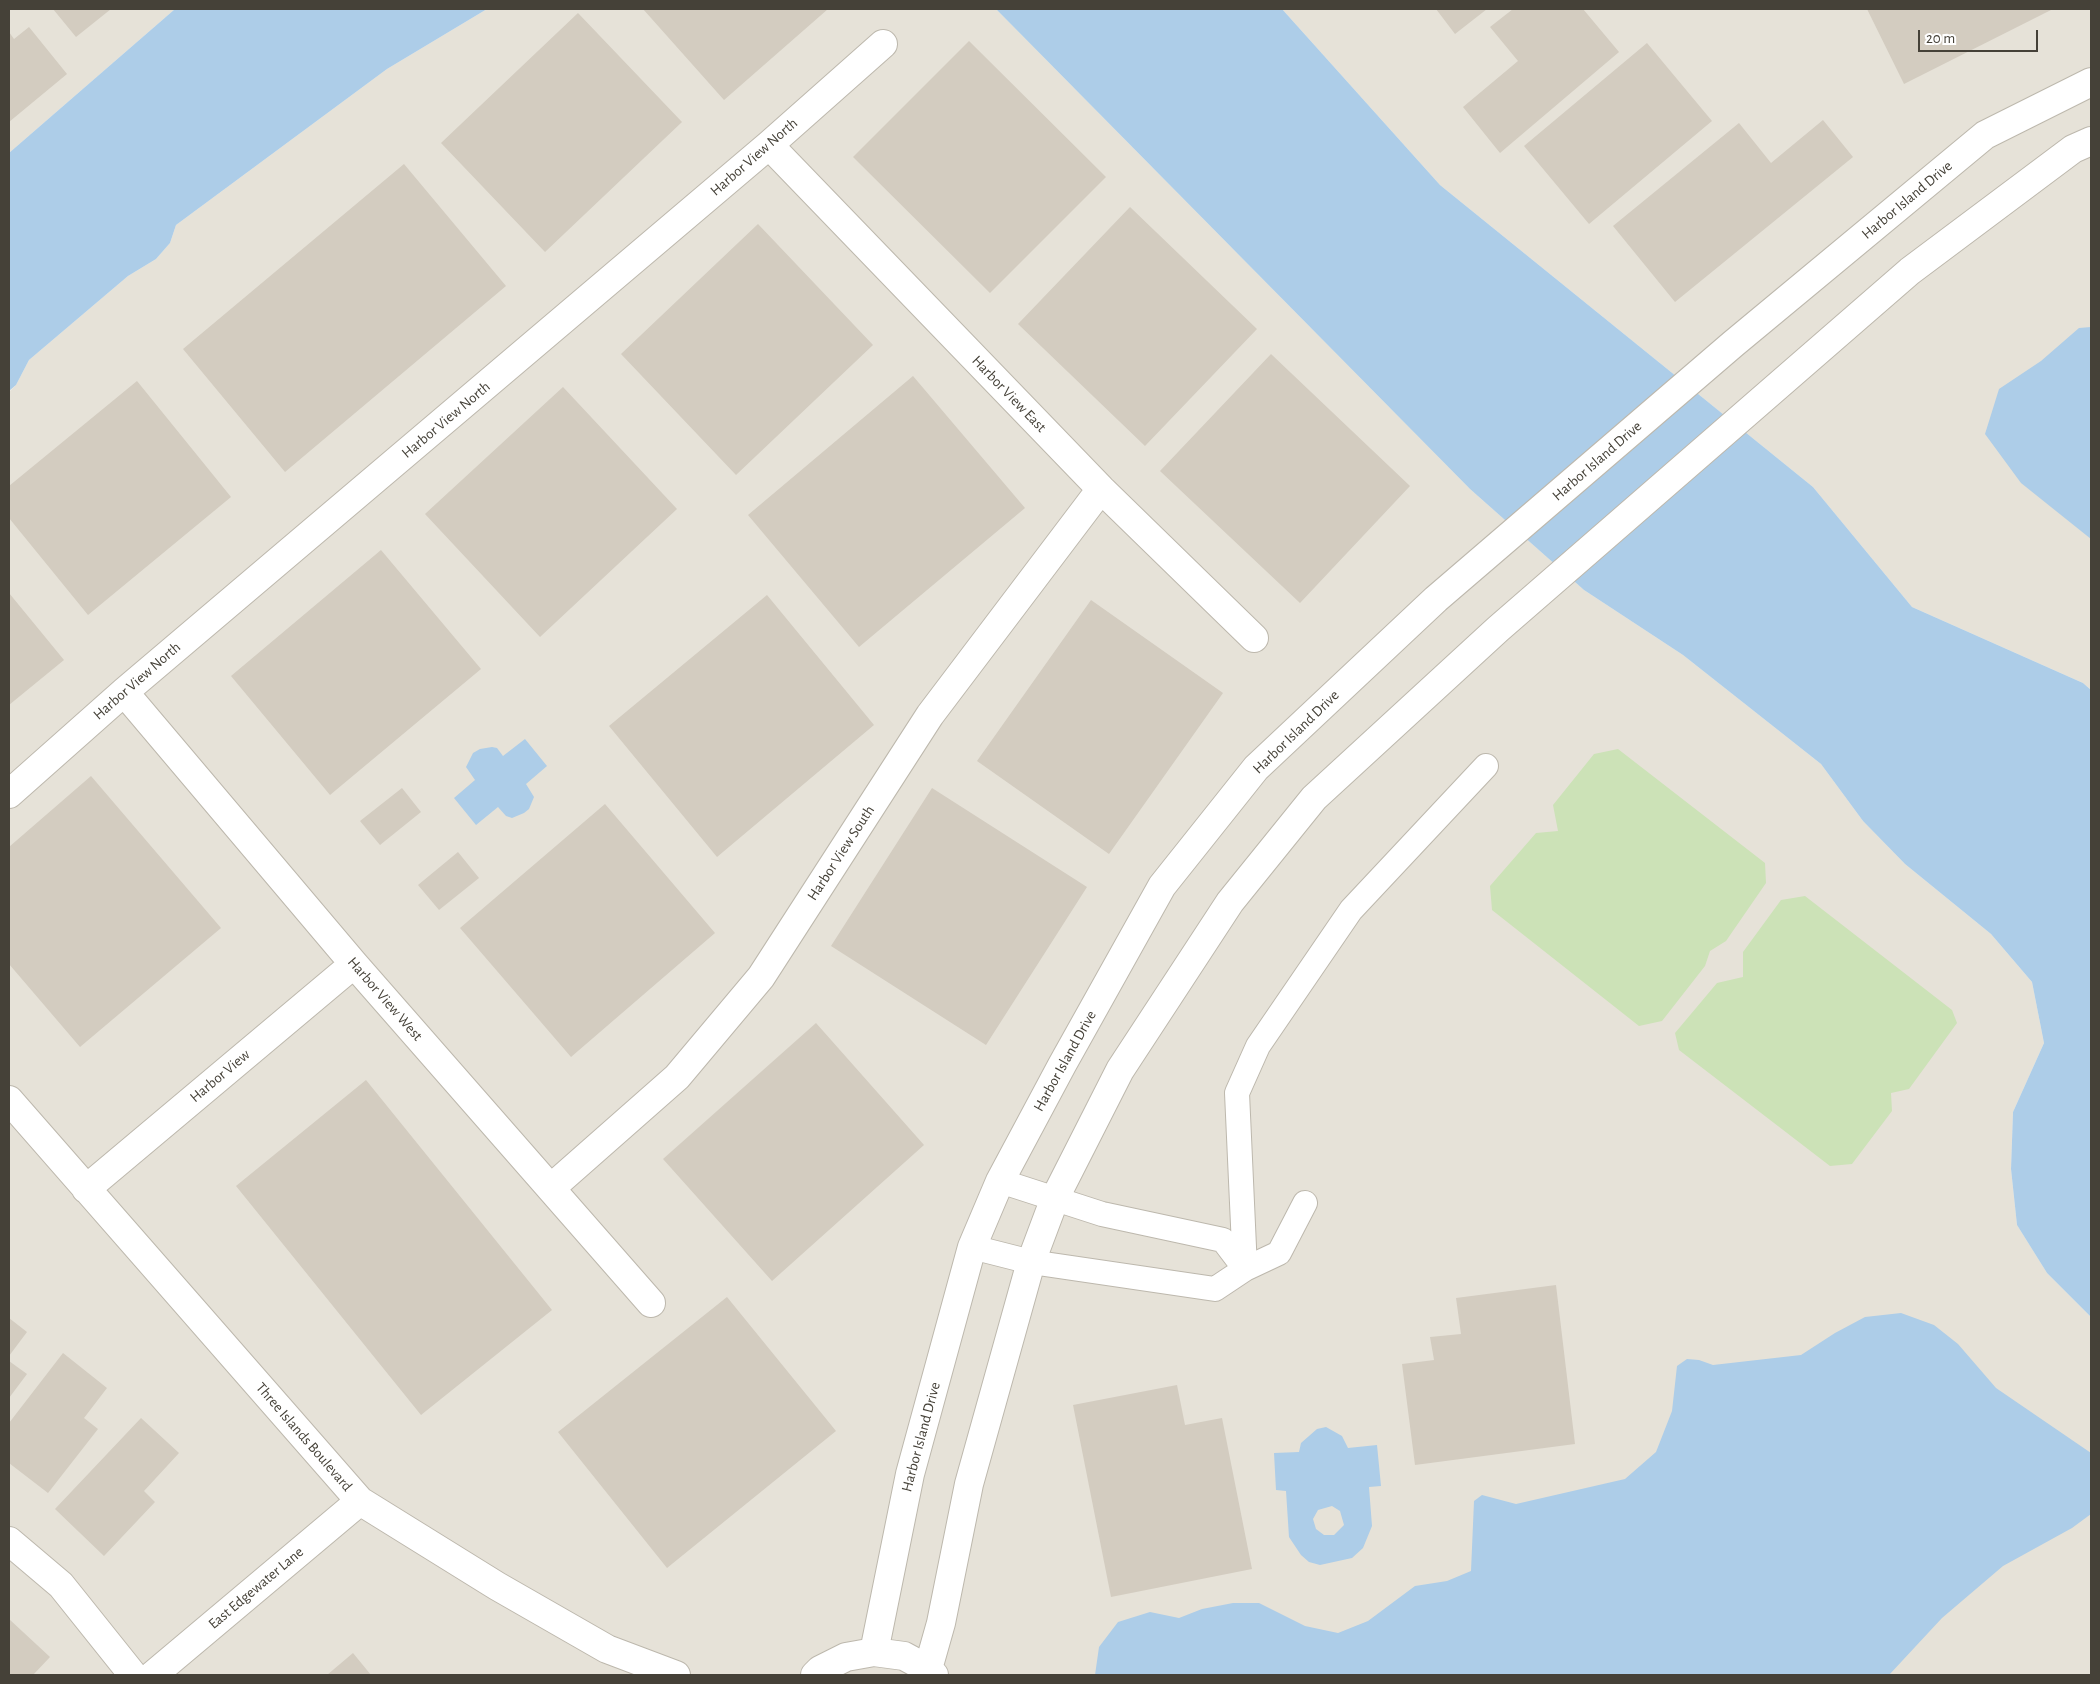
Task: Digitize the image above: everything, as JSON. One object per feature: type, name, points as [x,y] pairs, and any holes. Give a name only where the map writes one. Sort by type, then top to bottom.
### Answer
[{"type":"street","name":"Harbor View North","points":[[9,794],[124,692],[769,145],[882,44]]},
{"type":"street","name":"Harbor Island Drive","points":[[874,1652],[910,1474],[972,1247],[1000,1181],[1162,886],[1256,768],[1436,599],[1733,344],[1986,135],[2091,82]]},
{"type":"street","points":[[815,1675],[820,1670],[846,1657],[874,1652],[904,1656],[931,1672],[969,1484],[1031,1262],[1055,1198],[1120,1070],[1230,902],[1314,798],[1498,629],[1910,271],[2073,150],[2091,141]]},
{"type":"street","name":"Harbor View East","points":[[769,145],[1101,489],[1254,638]]},
{"type":"street","name":"Harbor View South","points":[[551,1188],[677,1077],[761,977],[930,715],[1101,489]]},
{"type":"street","name":"Harbor View West","points":[[124,692],[354,964],[651,1303]]},
{"type":"street","name":"Harbor View","points":[[86,1189],[354,964]]},
{"type":"street","name":"Three Islands Boulevard","points":[[9,1100],[360,1501],[497,1586],[607,1649],[676,1675]]},
{"type":"street","name":"East Edgewater Lane","points":[[153,1675],[360,1501]]},
{"type":"street","points":[[9,1541],[61,1585],[133,1675]]},
{"type":"lane","points":[[1245,1270],[1238,1094],[1258,1046],[1351,910],[1486,766]]},
{"type":"lane","points":[[1000,1181],[1102,1214],[1223,1240],[1245,1270]]},
{"type":"lane","points":[[972,1247],[1031,1262],[1215,1289],[1245,1270],[1279,1253],[1305,1203]]},
{"type":"shaded area","points":[[9,9],[175,9],[9,153]]},
{"type":"shaded area","points":[[487,9],[996,9],[1470,489],[1584,590],[1683,655],[1821,764],[1863,821],[1905,864],[1991,934],[2032,982],[2044,1043],[2013,1112],[2011,1169],[2017,1225],[2047,1273],[2091,1317],[2091,1675],[9,1675],[9,392],[16,385],[29,360],[128,276],[156,259],[170,243],[176,225],[387,69]]},
{"type":"shaded area","points":[[1282,9],[2091,9],[2091,690],[2083,683],[1912,607],[1813,487],[1440,185]]},
{"type":"green space","points":[[1618,749],[1765,863],[1766,883],[1726,941],[1710,951],[1705,966],[1662,1021],[1639,1026],[1492,910],[1490,886],[1536,833],[1558,831],[1553,805],[1594,754]]},
{"type":"green space","points":[[1805,896],[1952,1010],[1957,1023],[1909,1089],[1891,1093],[1892,1111],[1852,1164],[1830,1166],[1679,1050],[1675,1033],[1717,983],[1743,977],[1743,952],[1781,900]]},
{"type":"water","points":[[175,9],[487,9],[387,69],[176,225],[170,243],[156,259],[128,276],[29,360],[16,385],[9,391],[9,153]]},
{"type":"water","points":[[996,9],[1282,9],[1440,185],[1813,487],[1912,607],[2083,683],[2091,690],[2091,1317],[2047,1273],[2017,1225],[2011,1169],[2013,1112],[2044,1043],[2032,982],[1991,934],[1905,864],[1863,821],[1821,764],[1683,655],[1584,590],[1470,489]]},
{"type":"water","points":[[2091,327],[2091,539],[2021,483],[1985,434],[1999,389],[2041,361],[2079,328]]},
{"type":"water","points":[[525,739],[547,766],[526,784],[534,797],[529,809],[512,818],[506,816],[498,807],[476,825],[454,798],[475,780],[466,767],[473,753],[480,749],[492,747],[497,748],[503,756]]},
{"type":"water","points":[[1901,1313],[1934,1325],[1958,1344],[1996,1388],[2091,1453],[2091,1514],[2072,1528],[2003,1566],[1942,1618],[1889,1675],[1095,1675],[1099,1647],[1118,1622],[1150,1612],[1179,1618],[1202,1609],[1233,1603],[1259,1603],[1305,1626],[1338,1633],[1368,1621],[1415,1586],[1447,1581],[1471,1571],[1474,1501],[1482,1495],[1516,1504],[1625,1479],[1656,1452],[1672,1411],[1677,1366],[1687,1359],[1699,1360],[1713,1365],[1801,1355],[1835,1333],[1865,1317]]},
{"type":"water","points":[[1326,1427],[1342,1436],[1348,1448],[1377,1445],[1381,1486],[1369,1487],[1372,1526],[1363,1548],[1352,1558],[1320,1565],[1309,1562],[1301,1555],[1289,1537],[1286,1491],[1276,1490],[1274,1453],[1299,1452],[1301,1443],[1317,1429]],"holes":[[[1332,1506],[1340,1511],[1344,1525],[1334,1535],[1324,1535],[1316,1529],[1313,1519],[1318,1510]]]},
{"type":"building","points":[[53,9],[111,9],[76,37]]},
{"type":"building","points":[[643,9],[828,9],[724,100]]},
{"type":"building","points":[[1436,9],[1487,9],[1455,34]]},
{"type":"building","points":[[1513,9],[1583,9],[1619,52],[1500,153],[1463,107],[1518,61],[1490,27]]},
{"type":"building","points":[[1867,9],[2053,9],[1904,84]]},
{"type":"building","points":[[578,13],[682,122],[545,252],[441,143]]},
{"type":"building","points":[[29,27],[67,74],[9,122],[9,32],[14,39]]},
{"type":"building","points":[[969,41],[1106,177],[990,293],[853,157]]},
{"type":"building","points":[[1647,43],[1712,121],[1589,224],[1524,146]]},
{"type":"building","points":[[1823,120],[1853,157],[1675,302],[1613,226],[1739,123],[1771,163]]},
{"type":"building","points":[[404,164],[506,286],[285,472],[183,349]]},
{"type":"building","points":[[1130,207],[1257,329],[1145,446],[1018,324]]},
{"type":"building","points":[[758,224],[873,345],[736,475],[621,354]]},
{"type":"building","points":[[1271,354],[1410,486],[1300,603],[1160,471]]},
{"type":"building","points":[[913,376],[1025,508],[859,647],[748,515]]},
{"type":"building","points":[[137,381],[231,497],[88,615],[9,518],[9,486]]},
{"type":"building","points":[[563,387],[677,509],[540,637],[425,514]]},
{"type":"building","points":[[381,550],[481,669],[330,795],[231,676]]},
{"type":"building","points":[[9,593],[64,660],[9,705]]},
{"type":"building","points":[[767,595],[874,725],[717,857],[609,726]]},
{"type":"building","points":[[1091,600],[1223,693],[1109,854],[977,761]]},
{"type":"building","points":[[91,776],[221,928],[80,1047],[9,964],[9,847]]},
{"type":"building","points":[[402,788],[421,812],[380,845],[360,821]]},
{"type":"building","points":[[932,788],[1087,887],[986,1045],[831,946]]},
{"type":"building","points":[[605,804],[715,933],[571,1057],[460,928]]},
{"type":"building","points":[[458,852],[479,878],[439,910],[418,885]]},
{"type":"building","points":[[816,1023],[924,1145],[772,1281],[663,1159]]},
{"type":"building","points":[[366,1080],[552,1310],[421,1415],[236,1186]]},
{"type":"building","points":[[1556,1285],[1575,1444],[1415,1465],[1402,1364],[1434,1360],[1430,1337],[1461,1334],[1456,1298]]},
{"type":"building","points":[[727,1297],[836,1431],[667,1568],[558,1432]]},
{"type":"building","points":[[9,1318],[27,1332],[9,1356]]},
{"type":"building","points":[[63,1353],[107,1388],[84,1418],[98,1429],[48,1493],[9,1463],[9,1423]]},
{"type":"building","points":[[9,1361],[27,1374],[9,1398]]},
{"type":"building","points":[[1177,1385],[1185,1425],[1222,1418],[1252,1569],[1111,1597],[1073,1405]]},
{"type":"building","points":[[141,1418],[179,1453],[144,1491],[155,1502],[104,1556],[55,1509]]},
{"type":"building","points":[[9,1619],[50,1657],[33,1675],[9,1675]]},
{"type":"building","points":[[353,1653],[371,1675],[327,1675]]}]
